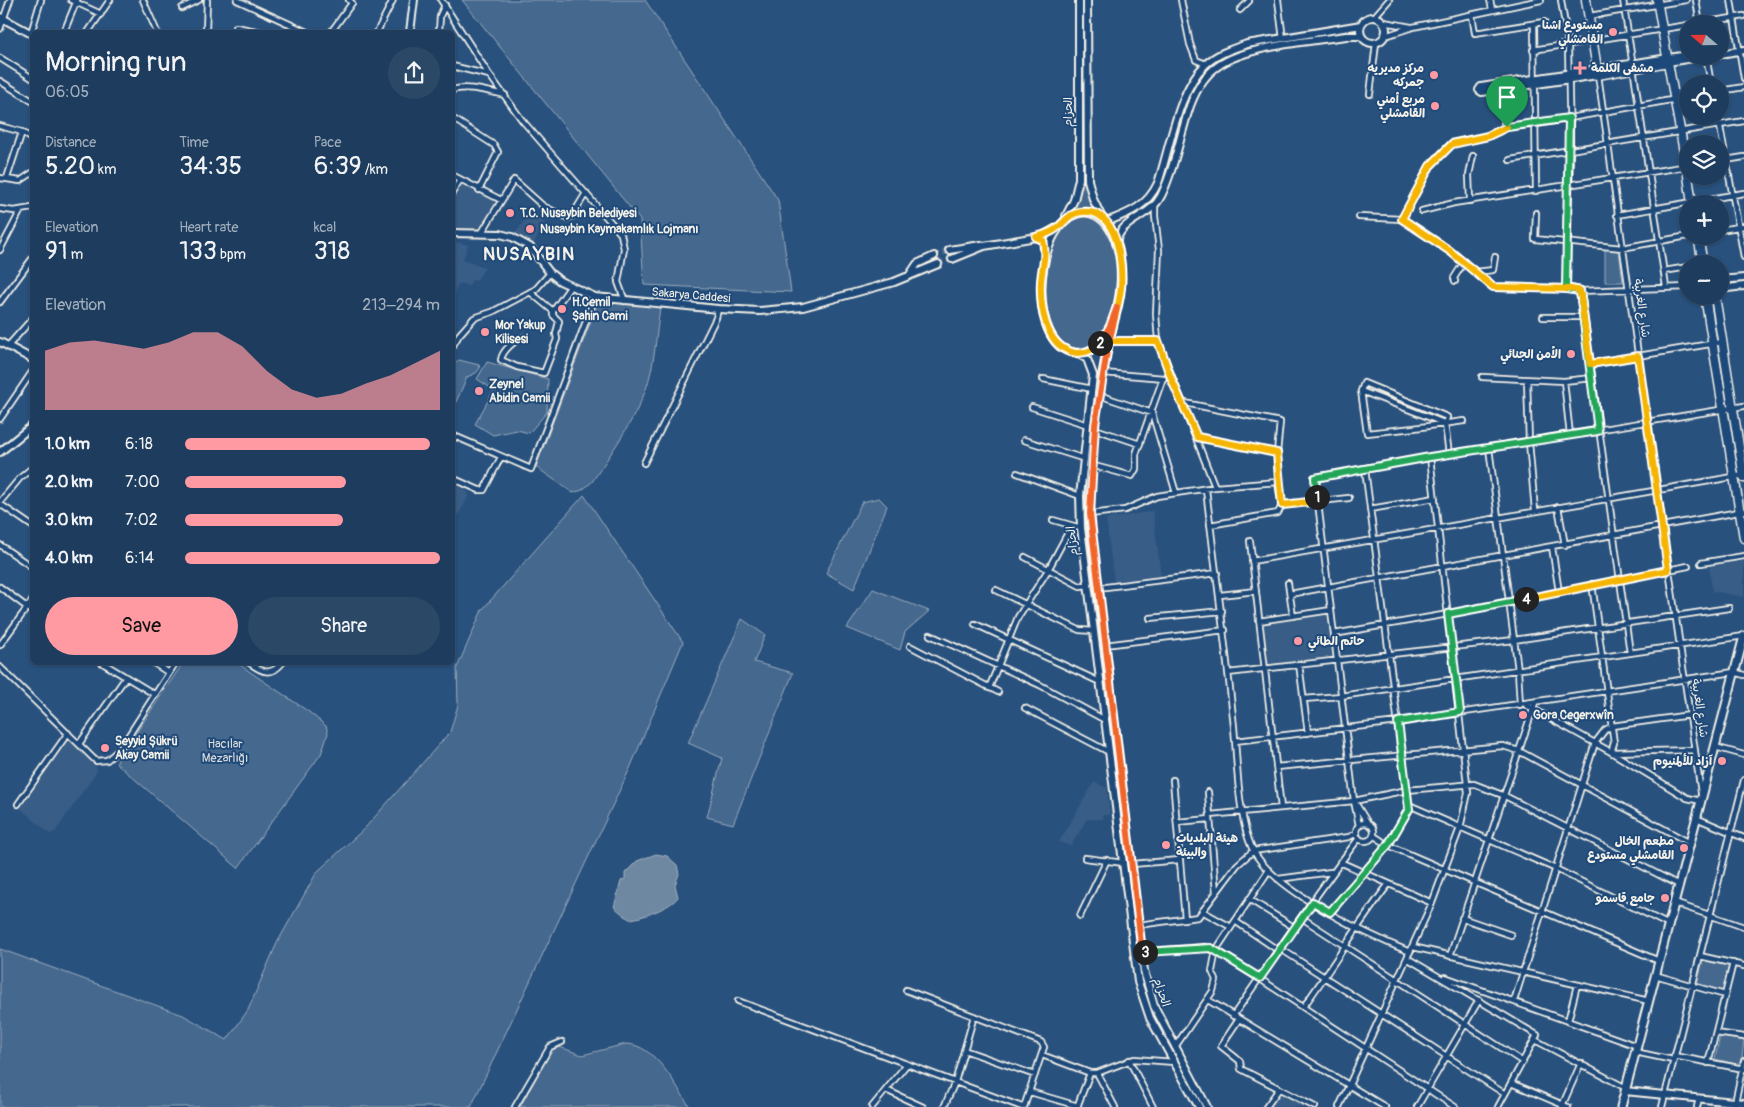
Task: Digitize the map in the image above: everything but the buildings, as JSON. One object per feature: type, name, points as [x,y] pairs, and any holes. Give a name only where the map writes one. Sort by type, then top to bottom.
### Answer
[{"type":"highway","name":"شارع الغربية","points":[[1586,0],[1597,72]]},
{"type":"highway","points":[[1658,2],[1681,135]]},
{"type":"highway","points":[[1597,72],[1668,60]]},
{"type":"highway","points":[[1706,305],[1722,409],[1742,511],[1744,538]]},
{"type":"highway","points":[[1716,305],[1744,476]]},
{"type":"main road","points":[[410,30],[414,0]]},
{"type":"main road","name":"الحزام","points":[[1061,224],[1072,206],[1079,179],[1079,0]]},
{"type":"main road","name":"الحزام","points":[[1087,0],[1088,180],[1093,199],[1104,220]]},
{"type":"main road","points":[[1116,243],[1121,228],[1149,212],[1155,205],[1166,184],[1191,104],[1204,79],[1218,65],[1231,58],[1284,46],[1354,34],[1361,36],[1367,42],[1376,43],[1385,36],[1387,29],[1384,22],[1374,17],[1366,18],[1361,25],[1361,36]]},
{"type":"main road","points":[[2,18],[30,32]]},
{"type":"main road","points":[[949,250],[1036,237],[1061,224],[1069,216],[1082,212],[1104,220],[1136,209],[1151,196],[1158,183],[1190,87],[1206,64],[1232,49],[1361,25]]},
{"type":"main road","points":[[1668,60],[1679,57]]},
{"type":"main road","points":[[1668,60],[1679,59]]},
{"type":"main road","points":[[1535,81],[1506,88],[1480,90],[1481,88],[1597,72]]},
{"type":"main road","points":[[1061,224],[1046,257],[1041,284],[1045,319],[1056,342],[1065,350],[1077,353],[1089,351],[1099,344],[1107,333],[1117,307],[1121,269],[1116,243],[1104,220]]},
{"type":"main road","name":"Sakarya Caddesi","points":[[455,233],[504,235],[524,243],[532,249],[550,274],[570,287],[596,297],[718,309],[780,310],[829,300],[909,276],[938,264]]},
{"type":"main road","points":[[1036,237],[1043,240],[1046,257]]},
{"type":"main road","points":[[952,258],[990,245]]},
{"type":"main road","points":[[909,276],[917,264],[934,256]]},
{"type":"main road","points":[[1729,279],[1744,278]]},
{"type":"main road","points":[[1729,288],[1744,286]]},
{"type":"main road","name":"الحزام","points":[[1117,307],[1099,395],[1091,465],[1090,514],[1098,588],[1138,925],[1151,1000],[1207,1107]]},
{"type":"main road","points":[[3,346],[30,358]]},
{"type":"main road","name":"الحزام","points":[[1077,353],[1087,359],[1091,367],[1092,389],[1080,496],[1081,528],[1140,992],[1150,1018],[1199,1107]]},
{"type":"main road","points":[[0,452],[30,428]]},
{"type":"main road","points":[[1621,1107],[1744,635]]},
{"type":"main road","points":[[1626,1090],[1735,1104],[1744,1103]]},
{"type":"street","points":[[0,29],[2,18],[10,0]]},
{"type":"street","points":[[33,30],[41,0]]},
{"type":"street","points":[[70,0],[76,1],[101,14]]},
{"type":"street","points":[[89,30],[110,0]]},
{"type":"street","points":[[144,0],[156,30]]},
{"type":"street","points":[[182,8],[199,0]]},
{"type":"street","points":[[206,30],[207,0]]},
{"type":"street","points":[[237,0],[303,30]]},
{"type":"street","points":[[333,30],[352,3],[349,0]]},
{"type":"street","points":[[378,30],[393,0]]},
{"type":"street","points":[[441,0],[522,120],[610,219],[623,238],[618,282],[625,301]]},
{"type":"street","points":[[1181,0],[1196,60],[1206,64]]},
{"type":"street","points":[[1240,10],[1248,0],[1254,0]]},
{"type":"street","points":[[1278,0],[1284,46]]},
{"type":"street","points":[[1374,17],[1389,0]]},
{"type":"street","points":[[1490,0],[1492,10]]},
{"type":"street","points":[[1385,36],[1413,27],[1541,0]]},
{"type":"street","points":[[1561,0],[1568,44],[1567,76],[1570,149],[1566,289]]},
{"type":"street","points":[[1623,0],[1666,287]]},
{"type":"street","points":[[1589,16],[1658,2],[1686,0]]},
{"type":"street","points":[[1696,0],[1697,15]]},
{"type":"street","points":[[1731,0],[1741,48],[1744,78]]},
{"type":"street","points":[[65,30],[76,1]]},
{"type":"street","points":[[439,30],[440,16],[445,5]]},
{"type":"street","points":[[1472,16],[1475,33],[1544,22]]},
{"type":"street","points":[[1729,19],[1744,16]]},
{"type":"street","points":[[1384,22],[1413,27]]},
{"type":"street","points":[[1534,24],[1536,191]]},
{"type":"street","points":[[1533,50],[1679,26]]},
{"type":"street","points":[[236,27],[251,30]]},
{"type":"street","points":[[1370,94],[1376,43]]},
{"type":"street","points":[[0,58],[30,77]]},
{"type":"street","points":[[455,67],[490,75]]},
{"type":"street","name":"شارع الغربية","points":[[1597,72],[1701,799]]},
{"type":"street","points":[[0,80],[30,100]]},
{"type":"street","points":[[1729,90],[1744,87]]},
{"type":"street","points":[[1504,128],[1506,88]]},
{"type":"street","points":[[455,89],[478,90],[504,95]]},
{"type":"street","points":[[1402,219],[1430,166],[1452,144],[1488,136],[1504,128],[1679,98]]},
{"type":"street","points":[[455,120],[494,145],[498,152],[479,190]]},
{"type":"street","points":[[1729,123],[1744,121]]},
{"type":"street","points":[[1510,160],[1536,154],[1719,125],[1721,135]]},
{"type":"street","points":[[0,126],[22,132],[30,138]]},
{"type":"street","points":[[7,178],[22,132]]},
{"type":"street","points":[[1470,201],[1469,175],[1473,156]]},
{"type":"street","points":[[1729,160],[1744,157]]},
{"type":"street","points":[[1422,211],[1470,201],[1679,167]]},
{"type":"street","points":[[0,178],[20,180],[30,174]]},
{"type":"street","points":[[455,178],[501,200]]},
{"type":"street","points":[[1729,178],[1741,227],[1744,257]]},
{"type":"street","points":[[455,188],[460,180]]},
{"type":"street","points":[[482,234],[514,180],[543,206],[570,218],[586,193]]},
{"type":"street","points":[[1729,196],[1744,193]]},
{"type":"street","points":[[1155,205],[1154,216],[1159,250],[1156,314],[1158,341],[1180,402],[1197,437],[1215,486]]},
{"type":"street","points":[[1617,215],[1679,205]]},
{"type":"street","points":[[0,208],[8,211],[30,208]]},
{"type":"street","points":[[0,250],[21,210]]},
{"type":"street","points":[[1536,213],[1535,239],[1622,248],[1679,237]]},
{"type":"street","points":[[1359,217],[1402,219],[1450,251],[1493,287],[1580,291],[1679,287]]},
{"type":"street","points":[[1476,272],[1493,270],[1495,257]]},
{"type":"street","points":[[0,302],[30,262]]},
{"type":"street","points":[[1456,281],[1454,278],[1464,262]]},
{"type":"street","points":[[1664,270],[1679,268]]},
{"type":"street","points":[[455,342],[474,318],[492,312],[530,292],[550,274]]},
{"type":"street","points":[[525,337],[520,337],[506,350],[502,354],[501,360],[517,367],[544,373],[558,339],[556,334],[559,321],[553,315],[553,310],[570,287]]},
{"type":"street","points":[[1580,291],[1607,498],[1630,653]]},
{"type":"street","points":[[530,292],[553,310]]},
{"type":"street","points":[[455,436],[531,469],[596,297]]},
{"type":"street","points":[[644,463],[703,344],[718,309]]},
{"type":"street","points":[[1543,317],[1583,317]]},
{"type":"street","points":[[3,346],[30,321]]},
{"type":"street","points":[[455,333],[459,335]]},
{"type":"street","points":[[1109,341],[1158,341]]},
{"type":"street","points":[[1590,364],[1722,342]]},
{"type":"street","points":[[1103,373],[1171,378]]},
{"type":"street","points":[[0,419],[30,375]]},
{"type":"street","points":[[1482,377],[1564,381],[1592,378]]},
{"type":"street","points":[[1091,465],[1125,476],[1132,476],[1136,469],[1136,454],[1163,378]]},
{"type":"street","points":[[1043,379],[1092,389]]},
{"type":"street","points":[[1528,380],[1529,442],[1535,510]]},
{"type":"street","points":[[1564,381],[1570,435]]},
{"type":"street","points":[[1449,454],[1445,424],[1447,417],[1364,383],[1361,391],[1367,434],[1445,424],[1464,421]]},
{"type":"street","points":[[1361,391],[1445,424]]},
{"type":"street","points":[[1099,395],[1152,413]]},
{"type":"street","points":[[1180,402],[1280,422],[1277,453],[1278,482],[1282,505],[1278,513],[1210,525]]},
{"type":"street","points":[[1233,1016],[1358,835],[1359,826],[1354,801],[1315,478],[1430,457],[1744,406]]},
{"type":"street","points":[[1032,407],[1088,425]]},
{"type":"street","points":[[1424,416],[1427,409]]},
{"type":"street","points":[[1152,413],[1176,493]]},
{"type":"street","points":[[1095,429],[1140,444]]},
{"type":"street","points":[[1197,437],[1277,453]]},
{"type":"street","points":[[1024,440],[1085,460]]},
{"type":"street","points":[[1489,448],[1523,705]]},
{"type":"street","points":[[455,479],[484,490],[501,457]]},
{"type":"street","points":[[1339,1107],[1432,903],[1460,828],[1467,799],[1468,784],[1430,457]]},
{"type":"street","points":[[1330,912],[1388,845],[1409,809],[1365,469]]},
{"type":"street","points":[[30,470],[20,478],[0,503],[30,525]]},
{"type":"street","points":[[1017,473],[1080,496]]},
{"type":"street","points":[[1252,561],[1656,489],[1744,476]]},
{"type":"street","points":[[1090,514],[1125,510],[1144,500],[1215,486],[1278,482]]},
{"type":"street","points":[[1206,489],[1222,610],[1243,811],[1253,851],[1278,880],[1356,928],[1410,952]]},
{"type":"street","points":[[1282,505],[1348,498]]},
{"type":"street","points":[[1370,509],[1435,498]]},
{"type":"street","points":[[1558,507],[1565,545]]},
{"type":"street","points":[[1290,594],[1742,511]]},
{"type":"street","points":[[1053,520],[1071,527],[1081,528]]},
{"type":"street","points":[[989,688],[1009,639],[1026,605],[1048,570],[1071,527]]},
{"type":"street","points":[[1250,541],[1281,808]]},
{"type":"street","points":[[0,545],[30,566]]},
{"type":"street","points":[[1552,547],[1559,592]]},
{"type":"street","points":[[1701,563],[1744,556]]},
{"type":"street","points":[[1025,557],[1080,586],[1088,586]]},
{"type":"street","points":[[1334,634],[1448,614],[1688,566]]},
{"type":"street","points":[[1098,588],[1217,573]]},
{"type":"street","points":[[1288,583],[1293,616]]},
{"type":"street","points":[[1592,584],[1614,743],[1611,752]]},
{"type":"street","points":[[0,587],[30,609]]},
{"type":"street","points":[[996,590],[1079,630],[1094,631]]},
{"type":"street","points":[[1220,595],[1256,591]]},
{"type":"street","points":[[0,645],[30,603]]},
{"type":"street","points":[[1228,673],[1514,640],[1729,608]]},
{"type":"street","points":[[1150,618],[1222,610]]},
{"type":"street","points":[[1259,621],[1331,610]]},
{"type":"street","points":[[975,624],[1100,682]]},
{"type":"street","points":[[1105,645],[1224,630]]},
{"type":"street","points":[[930,635],[998,666],[1105,720]]},
{"type":"street","points":[[1304,699],[1341,696],[1744,635]]},
{"type":"street","points":[[910,646],[998,692]]},
{"type":"street","points":[[1299,664],[1308,733]]},
{"type":"street","points":[[106,665],[154,694]]},
{"type":"street","points":[[157,665],[169,673]]},
{"type":"street","points":[[0,667],[96,761],[106,760],[120,749],[174,665]]},
{"type":"street","points":[[252,665],[261,671],[269,673],[280,665]]},
{"type":"street","points":[[1235,741],[1273,738],[1523,705],[1734,672],[1744,675]]},
{"type":"street","points":[[79,744],[126,677]]},
{"type":"street","points":[[1450,956],[1535,703]]},
{"type":"street","points":[[1523,705],[1611,752],[1687,798],[1701,799]]},
{"type":"street","points":[[1026,708],[1109,752]]},
{"type":"street","points":[[1514,1001],[1594,743],[1605,730],[1612,726],[1690,715]]},
{"type":"street","points":[[18,804],[68,733]]},
{"type":"street","points":[[1276,767],[1503,746],[1519,751],[1690,843]]},
{"type":"street","points":[[1715,747],[1744,755]]},
{"type":"street","points":[[1611,752],[1695,750]]},
{"type":"street","points":[[1173,780],[1185,919]]},
{"type":"street","points":[[1662,1107],[1744,780]]},
{"type":"street","points":[[1177,822],[1243,811],[1354,801],[1407,790],[1468,784],[1479,785],[1679,885]]},
{"type":"street","points":[[1208,792],[1216,893]]},
{"type":"street","points":[[1138,925],[1198,917],[1237,865],[1253,851],[1358,835],[1366,841],[1373,835],[1374,830],[1354,801]]},
{"type":"street","points":[[1409,805],[1554,868],[1669,925]]},
{"type":"street","points":[[1696,818],[1744,838]]},
{"type":"street","points":[[1359,826],[1369,824]]},
{"type":"street","points":[[1373,835],[1388,845],[1659,961]]},
{"type":"street","points":[[1085,858],[1124,863]]},
{"type":"street","points":[[1080,916],[1107,860]]},
{"type":"street","points":[[1132,864],[1180,860]]},
{"type":"street","points":[[1340,862],[1432,903]]},
{"type":"street","points":[[1175,1048],[1208,1000],[1215,985],[1212,970],[1216,950],[1269,870]]},
{"type":"street","points":[[1278,880],[1331,872]]},
{"type":"street","points":[[1304,1006],[1346,946],[1356,928],[1388,885]]},
{"type":"street","points":[[1249,899],[1295,928]]},
{"type":"street","points":[[1674,903],[1710,916],[1744,925]]},
{"type":"street","points":[[1202,911],[1231,928]]},
{"type":"street","points":[[1302,918],[1523,1062]]},
{"type":"street","points":[[1462,918],[1511,935]]},
{"type":"street","points":[[1235,921],[1382,1013],[1505,1094]]},
{"type":"street","points":[[1142,952],[1204,947],[1216,950],[1304,1006],[1455,1107]]},
{"type":"street","points":[[1413,947],[1649,1001]]},
{"type":"street","points":[[1700,956],[1744,966]]},
{"type":"street","points":[[1407,958],[1437,974],[1537,1035],[1498,1107]]},
{"type":"street","points":[[1708,1063],[1733,963]]},
{"type":"street","points":[[1437,974],[1568,1021],[1636,1049],[1674,1058],[1743,1069]]},
{"type":"street","points":[[1655,975],[1725,995]]},
{"type":"street","points":[[1568,1021],[1577,986]]},
{"type":"street","points":[[738,1001],[1023,1107],[1042,1055],[1044,1047],[1041,1042],[906,990]]},
{"type":"street","points":[[1208,1000],[1385,1107]]},
{"type":"street","points":[[1417,1107],[1479,1000]]},
{"type":"street","points":[[944,1107],[955,1082],[974,1016]]},
{"type":"street","points":[[1239,1019],[1221,1046],[1240,1060],[1241,1069],[1315,1107]]},
{"type":"street","points":[[1716,1032],[1744,1037]]},
{"type":"street","points":[[1535,1040],[1581,1063],[1626,1090]]},
{"type":"street","points":[[515,1107],[550,1047],[562,1042]]},
{"type":"street","points":[[964,1050],[1035,1075]]},
{"type":"street","points":[[1042,1055],[1090,1073],[1097,1073],[1129,1060],[1174,1062]]},
{"type":"street","points":[[1129,1060],[1154,1107]]},
{"type":"street","points":[[1735,1104],[1744,1061]]},
{"type":"street","points":[[1562,1106],[1581,1063]]},
{"type":"street","points":[[872,1107],[907,1064]]},
{"type":"street","points":[[1030,1092],[1077,1107],[1090,1073]]},
{"type":"street","points":[[1097,1073],[1115,1107]]},
{"type":"street","points":[[1511,1083],[1568,1107]]},
{"type":"street","points":[[1266,1107],[1279,1089]]},
{"type":"street","points":[[886,1090],[923,1107]]},
{"type":"street","points":[[1697,1107],[1700,1098]]},
{"type":"shaded area","points":[[463,183],[498,204],[481,231],[455,228],[455,195]]},
{"type":"shaded area","name":"Nusaybin Kaymakamlık Lojmanı","points":[[531,212],[545,223],[533,245],[513,236]]},
{"type":"shaded area","points":[[455,242],[468,245],[463,260],[485,268],[476,281],[472,280],[469,286],[459,283],[455,292]]},
{"type":"shaded area","points":[[455,485],[468,492],[469,496],[455,520]]},
{"type":"shaded area","points":[[1153,511],[1161,576],[1114,583],[1106,519]]},
{"type":"shaded area","points":[[1744,561],[1744,597],[1712,591],[1709,566]]},
{"type":"shaded area","name":"حاتم الطائي","points":[[1327,615],[1332,658],[1268,665],[1264,623]]},
{"type":"shaded area","points":[[70,741],[96,765],[97,771],[55,832],[50,834],[20,808],[66,742]]},
{"type":"shaded area","points":[[1094,782],[1107,788],[1110,815],[1103,815],[1103,819],[1087,819],[1071,846],[1059,842]]},
{"type":"shaded area","points":[[656,854],[667,856],[677,865],[679,874],[675,885],[678,897],[669,905],[655,912],[629,919],[614,907],[621,881],[625,879],[625,873],[637,861]]},
{"type":"shaded area","points":[[1280,1093],[1295,1099],[1311,1107],[1270,1107]]},
{"type":"green space","points":[[462,0],[645,0],[778,200],[791,292],[644,285],[640,220]]},
{"type":"green space","points":[[1082,0],[1084,0],[1085,182],[1092,207],[1079,209],[1075,206],[1082,181]]},
{"type":"green space","points":[[1088,217],[1103,227],[1112,245],[1116,267],[1116,292],[1111,315],[1102,334],[1089,346],[1074,348],[1060,340],[1051,323],[1046,302],[1046,278],[1050,255],[1059,235],[1072,221]]},
{"type":"green space","points":[[1605,249],[1619,251],[1623,282],[1605,282]]},
{"type":"green space","points":[[598,302],[660,307],[655,350],[645,392],[628,427],[592,482],[582,490],[573,493],[536,467]]},
{"type":"green space","points":[[459,360],[479,365],[480,368],[476,373],[467,377],[455,404],[455,363]]},
{"type":"green space","points":[[487,362],[548,379],[547,412],[529,433],[517,430],[493,435],[475,424],[494,390],[477,379]]},
{"type":"green space","points":[[584,495],[683,642],[631,766],[471,1107],[0,1107],[0,949],[183,1015],[227,1040],[248,1010],[277,943],[317,872],[365,828],[450,732],[458,705],[457,668],[482,610]]},
{"type":"green space","points":[[879,498],[887,506],[854,589],[826,573],[862,502]]},
{"type":"green space","points":[[873,589],[929,611],[905,632],[900,650],[847,628]]},
{"type":"green space","points":[[742,619],[765,635],[754,662],[793,673],[733,824],[707,817],[722,758],[688,743]]},
{"type":"green space","name":"Hacılar Mezarlığı","points":[[182,665],[240,665],[309,712],[326,726],[328,733],[321,754],[238,868],[116,763]]},
{"type":"green space","points":[[1703,960],[1729,966],[1723,991],[1697,985]]},
{"type":"green space","points":[[1720,1036],[1744,1041],[1741,1065],[1715,1059]]},
{"type":"green space","points":[[626,1044],[637,1046],[655,1058],[664,1068],[690,1107],[520,1107],[553,1047],[557,1046],[582,1055]]},
{"type":"tunnel","points":[[934,256],[949,250]]},
{"type":"tunnel","points":[[938,264],[952,259]]},
{"type":"place","name":"مستودع اشنا القامشلي","points":[[1613,32]]},
{"type":"place","name":"مشفى الكلمة","points":[[1580,68]]},
{"type":"place","name":"مركز مديريه جمركه","points":[[1434,75]]},
{"type":"place","name":"مربع أمني القامشلي","points":[[1435,106]]},
{"type":"place","name":"T.C. Nusaybin Belediyesi","points":[[510,213]]},
{"type":"place","name":"Nusaybin Kaymakamlık Lojmanı","points":[[530,229]]},
{"type":"place","name":"H.Cemil Şahin Cami","points":[[562,309]]},
{"type":"place","name":"Mor Yakup Kilisesi","points":[[485,332]]},
{"type":"place","name":"الأمن الجنائي","points":[[1571,354]]},
{"type":"place","name":"Zeynel Abidin Camii","points":[[479,391]]},
{"type":"place","name":"حاتم الطائي","points":[[1298,641]]},
{"type":"place","name":"Gora Cegerxwîn","points":[[1523,715]]},
{"type":"place","name":"Seyyid Şükrü Akay Camii","points":[[105,748]]},
{"type":"place","name":"آزاد للألمنيوم","points":[[1722,761]]},
{"type":"place","name":"هيئة البلديات والبيئة","points":[[1166,845]]},
{"type":"place","name":"مطعم الخال القامشلي مستودع","points":[[1684,848]]},
{"type":"place","name":"جامع قاسمو","points":[[1665,898]]},
{"type":"district","name":"NUSAYBIN","points":[[529,254]]},
{"type":"route","points":[[1507,127],[1488,136],[1452,144],[1430,166],[1402,219],[1450,251],[1493,287],[1521,288],[1571,289],[1580,291],[1590,364],[1638,356],[1668,570],[1448,614],[1460,712],[1398,722],[1409,809],[1388,845],[1330,912],[1313,902],[1260,978],[1211,948],[1142,952],[1090,514],[1091,469],[1095,425],[1110,334],[1117,307],[1107,333],[1092,350],[1083,353],[1073,353],[1058,345],[1051,335],[1043,310],[1041,284],[1042,270],[1046,257],[1043,240],[1036,237],[1047,234],[1059,227],[1069,216],[1076,213],[1089,212],[1107,222],[1117,246],[1121,269],[1120,294],[1114,322],[1109,341],[1158,341],[1180,402],[1197,437],[1277,453],[1278,482],[1282,505],[1318,501],[1315,478],[1430,457],[1598,431],[1580,291],[1566,289],[1568,242],[1570,149],[1569,118],[1507,127]]}]
